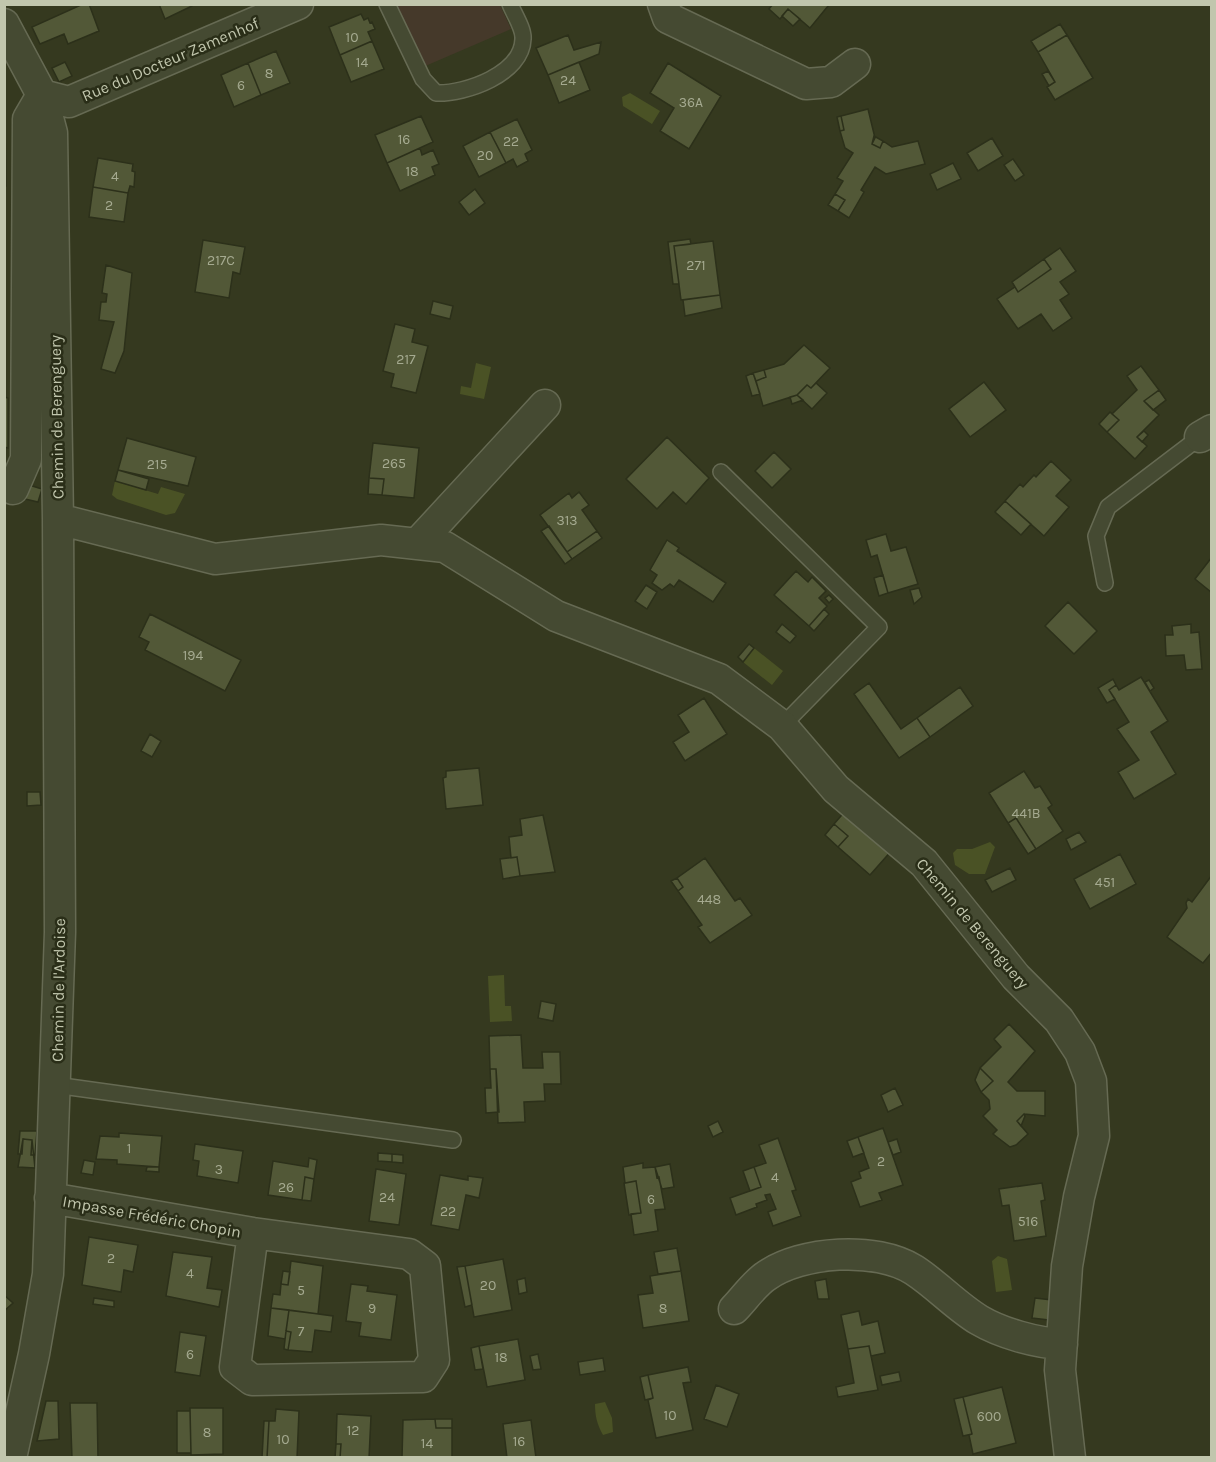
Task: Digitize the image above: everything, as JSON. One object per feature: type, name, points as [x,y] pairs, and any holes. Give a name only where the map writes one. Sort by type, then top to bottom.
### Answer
[{"type":"street","name":"Rue du Docteur Zamenhof","points":[[42,95],[69,102],[298,4]]},
{"type":"street","points":[[663,4],[668,18],[806,84],[831,82],[855,64]]},
{"type":"street","name":"Chemin de Berenguery","points":[[4,24],[42,95],[52,133],[57,519],[215,559],[381,540],[445,547],[556,616],[719,679],[782,726],[836,789],[924,863],[1016,977],[1059,1020],[1080,1052],[1091,1081],[1094,1136],[1067,1266],[1060,1370],[1070,1458]]},
{"type":"street","name":"Chemin de Berenguery","points":[[13,489],[26,459],[28,119],[42,95]]},
{"type":"street","points":[[417,544],[545,405]]},
{"type":"street","name":"Chemin de l'Ardoise","points":[[11,1458],[34,1354],[48,1274],[60,932],[57,519]]},
{"type":"street","name":"Impasse Frédéric Chopin","points":[[50,1198],[253,1233],[409,1254],[425,1266],[434,1360],[423,1377],[252,1380],[235,1367],[253,1233]]},
{"type":"street","points":[[734,1309],[764,1277],[784,1265],[824,1255],[865,1254],[912,1268],[980,1321],[1021,1336],[1062,1344]]},
{"type":"lane","points":[[387,4],[423,79],[436,93],[450,93],[504,73],[521,56],[524,37],[510,4]]},
{"type":"lane","points":[[1105,584],[1096,536],[1108,507],[1206,433]]},
{"type":"lane","points":[[721,472],[879,627],[782,726]]},
{"type":"lane","points":[[55,1085],[453,1140]]},
{"type":"shaded area","points":[[395,5],[500,5],[511,29],[423,67]]},
{"type":"shaded area","points":[[630,93],[660,111],[652,124],[623,106],[622,97]]},
{"type":"shaded area","points":[[476,363],[491,367],[484,399],[460,394],[461,386],[471,388]]},
{"type":"shaded area","points":[[115,481],[158,494],[161,487],[185,494],[175,513],[166,515],[117,499],[112,495]]},
{"type":"shaded area","points":[[754,648],[783,671],[772,685],[743,662]]},
{"type":"shaded area","points":[[990,842],[995,847],[985,874],[969,874],[955,865],[953,853],[957,849],[972,849]]},
{"type":"shaded area","points":[[504,975],[505,1006],[511,1006],[512,1021],[490,1022],[488,976]]},
{"type":"shaded area","points":[[998,1256],[1007,1259],[1012,1290],[996,1292],[992,1261]]},
{"type":"shaded area","points":[[605,1402],[612,1418],[613,1432],[603,1435],[597,1420],[595,1404]]},
{"type":"building","points":[[83,4],[89,4],[99,31],[68,44],[64,34],[40,44],[32,27]]},
{"type":"building","points":[[159,4],[192,4],[192,6],[165,19]]},
{"type":"building","points":[[773,4],[826,4],[828,6],[810,28],[788,9],[780,19],[769,9]]},
{"type":"building","points":[[788,9],[800,19],[793,26],[782,16]]},
{"type":"building","points":[[361,14],[364,20],[368,18],[370,23],[372,22],[375,29],[368,32],[372,41],[340,55],[329,27]]},
{"type":"building","points":[[1060,24],[1067,35],[1038,52],[1031,41]]},
{"type":"building","points":[[568,35],[574,50],[601,42],[599,54],[548,75],[536,48]]},
{"type":"building","points":[[1067,35],[1093,78],[1055,100],[1047,87],[1055,82],[1038,52]]},
{"type":"building","points":[[372,41],[384,69],[351,82],[340,55]]},
{"type":"building","points":[[276,51],[290,83],[261,95],[248,63]]},
{"type":"building","points":[[65,62],[72,76],[59,82],[52,68]]},
{"type":"building","points":[[579,62],[590,90],[559,103],[548,75]]},
{"type":"building","points":[[248,63],[261,95],[234,107],[221,75]]},
{"type":"building","points":[[668,63],[721,96],[689,149],[660,131],[674,108],[650,93]]},
{"type":"building","points":[[1048,71],[1055,82],[1049,86],[1042,74]]},
{"type":"building","points":[[868,109],[875,138],[872,144],[880,148],[883,141],[892,147],[918,141],[925,164],[886,174],[875,167],[861,190],[864,192],[849,218],[838,211],[845,200],[835,194],[843,181],[837,178],[853,153],[845,148],[840,131],[844,130],[841,116]]},
{"type":"building","points":[[421,116],[433,142],[387,163],[375,135]]},
{"type":"building","points":[[841,116],[844,130],[840,131],[837,117]]},
{"type":"building","points":[[517,119],[532,150],[525,154],[528,161],[517,167],[513,159],[506,163],[490,132]]},
{"type":"building","points":[[5,127],[6,186],[4,186]]},
{"type":"building","points":[[490,132],[506,163],[479,177],[463,146]]},
{"type":"building","points":[[874,136],[883,141],[880,148],[872,144]]},
{"type":"building","points":[[992,138],[1003,156],[978,171],[967,153]]},
{"type":"building","points":[[420,148],[422,155],[433,150],[439,164],[432,167],[435,175],[400,191],[387,163]]},
{"type":"building","points":[[98,158],[133,164],[134,187],[130,186],[128,193],[93,187]]},
{"type":"building","points":[[1013,159],[1024,175],[1015,181],[1004,165]]},
{"type":"building","points":[[953,163],[961,179],[937,190],[930,174]]},
{"type":"building","points":[[93,187],[128,193],[124,222],[89,217]]},
{"type":"building","points":[[475,189],[485,203],[469,215],[459,202]]},
{"type":"building","points":[[835,194],[845,200],[838,211],[828,205]]},
{"type":"building","points":[[690,239],[691,244],[674,246],[679,284],[673,284],[668,242]]},
{"type":"building","points":[[203,240],[245,247],[240,274],[233,272],[229,298],[195,292]]},
{"type":"building","points":[[713,241],[720,295],[681,300],[674,246]]},
{"type":"building","points":[[1060,248],[1076,271],[1060,282],[1069,294],[1060,300],[1072,318],[1053,331],[1041,314],[1018,329],[997,299],[1015,287],[1018,292],[1051,269],[1044,259]]},
{"type":"building","points":[[1044,259],[1051,269],[1018,292],[1012,282]]},
{"type":"building","points":[[106,265],[132,273],[124,351],[115,373],[101,369],[114,322],[99,320],[101,302],[106,302],[107,294],[102,293]]},
{"type":"building","points":[[720,295],[722,308],[685,316],[683,300]]},
{"type":"building","points":[[433,301],[453,306],[450,319],[430,314]]},
{"type":"building","points":[[395,324],[415,329],[412,342],[428,346],[416,393],[391,387],[394,374],[383,371]]},
{"type":"building","points":[[804,345],[830,368],[811,388],[807,385],[797,395],[763,406],[756,381],[766,377],[764,370],[784,364]]},
{"type":"building","points":[[1141,366],[1159,390],[1144,401],[1159,415],[1137,437],[1147,446],[1135,459],[1107,432],[1119,420],[1112,414],[1137,390],[1127,376]]},
{"type":"building","points":[[764,370],[766,377],[756,381],[753,373]]},
{"type":"building","points":[[753,373],[760,394],[752,396],[746,376]]},
{"type":"building","points":[[984,382],[1006,410],[970,437],[949,409]]},
{"type":"building","points":[[816,383],[827,393],[812,409],[797,395],[807,385],[811,388]]},
{"type":"building","points":[[1159,390],[1166,400],[1153,410],[1144,401]]},
{"type":"building","points":[[797,395],[803,400],[792,404],[790,397]]},
{"type":"building","points":[[4,397],[8,398],[8,448],[4,447]]},
{"type":"building","points":[[1110,412],[1119,420],[1107,432],[1099,424]]},
{"type":"building","points":[[1144,431],[1148,435],[1142,442],[1137,437]]},
{"type":"building","points":[[667,437],[709,478],[686,504],[673,492],[657,509],[626,479]]},
{"type":"building","points":[[127,438],[196,457],[188,486],[118,470]]},
{"type":"building","points":[[373,443],[419,448],[414,498],[382,495],[384,479],[369,478]]},
{"type":"building","points":[[774,452],[791,469],[772,488],[755,471]]},
{"type":"building","points":[[1051,461],[1071,480],[1056,496],[1069,507],[1044,536],[1005,501],[1020,484],[1023,487]]},
{"type":"building","points":[[118,470],[149,479],[146,490],[115,481]]},
{"type":"building","points":[[369,478],[384,479],[382,495],[368,494]]},
{"type":"building","points":[[29,485],[42,489],[38,502],[25,499]]},
{"type":"building","points":[[579,492],[589,505],[582,510],[597,531],[567,552],[540,515],[569,493],[572,498]]},
{"type":"building","points":[[1005,501],[1031,524],[1021,535],[995,512]]},
{"type":"building","points":[[549,526],[572,559],[565,564],[541,531]]},
{"type":"building","points":[[597,531],[602,538],[572,559],[567,552]]},
{"type":"building","points":[[886,534],[891,551],[906,547],[918,584],[888,593],[877,555],[871,557],[866,540]]},
{"type":"building","points":[[667,540],[679,548],[677,551],[726,583],[713,602],[679,580],[674,587],[670,584],[662,590],[652,583],[657,575],[650,570]]},
{"type":"building","points":[[1212,557],[1212,591],[1211,592],[1195,579]]},
{"type":"building","points":[[796,571],[808,582],[812,577],[826,591],[819,598],[827,606],[809,626],[774,595]]},
{"type":"building","points":[[883,575],[888,593],[879,596],[874,578]]},
{"type":"building","points":[[646,585],[657,592],[647,609],[635,601]]},
{"type":"building","points":[[919,588],[922,597],[914,604],[910,590]]},
{"type":"building","points":[[829,595],[833,599],[829,603],[825,598]]},
{"type":"building","points":[[1068,602],[1097,631],[1074,654],[1045,626]]},
{"type":"building","points":[[824,609],[829,614],[814,631],[809,626]]},
{"type":"building","points":[[150,614],[241,660],[225,691],[145,650],[149,642],[139,637]]},
{"type":"building","points":[[782,624],[796,636],[790,643],[776,632]]},
{"type":"building","points":[[1191,624],[1191,633],[1199,632],[1202,669],[1186,670],[1184,655],[1166,656],[1165,635],[1173,635],[1172,626]]},
{"type":"building","points":[[749,644],[754,648],[743,662],[738,657]]},
{"type":"building","points":[[1141,677],[1168,721],[1151,732],[1176,774],[1134,799],[1118,772],[1139,760],[1117,729],[1129,722],[1109,690],[1116,685],[1119,690]]},
{"type":"building","points":[[1113,679],[1116,685],[1109,690],[1115,699],[1107,703],[1098,688]]},
{"type":"building","points":[[1149,680],[1154,688],[1150,691],[1145,682]]},
{"type":"building","points":[[869,683],[901,729],[917,718],[930,737],[899,758],[854,694]]},
{"type":"building","points":[[960,687],[973,706],[930,737],[917,718]]},
{"type":"building","points":[[704,698],[727,734],[685,761],[673,742],[689,732],[678,715]]},
{"type":"building","points":[[150,734],[161,741],[152,757],[141,751]]},
{"type":"building","points":[[479,768],[483,805],[446,809],[443,778],[446,777],[446,771]]},
{"type":"building","points":[[1024,771],[1035,788],[1040,786],[1052,805],[1048,808],[1063,831],[1036,849],[1016,818],[1008,823],[989,793]]},
{"type":"building","points":[[27,792],[40,792],[41,805],[27,806]]},
{"type":"building","points":[[847,809],[893,849],[870,875],[838,847],[848,836],[834,824]]},
{"type":"building","points":[[543,815],[555,872],[520,876],[517,857],[511,858],[509,837],[522,835],[520,819]]},
{"type":"building","points":[[1016,818],[1036,849],[1028,854],[1008,823]]},
{"type":"building","points":[[834,824],[848,836],[838,847],[825,835]]},
{"type":"building","points":[[1079,832],[1086,842],[1071,850],[1066,839]]},
{"type":"building","points":[[1120,854],[1136,884],[1090,909],[1074,879]]},
{"type":"building","points":[[517,857],[520,876],[503,879],[500,859]]},
{"type":"building","points":[[705,858],[735,901],[740,898],[752,915],[710,943],[698,927],[702,925],[678,891],[683,887],[677,878]]},
{"type":"building","points":[[1010,868],[1016,880],[992,892],[985,880]]},
{"type":"building","points":[[1212,875],[1212,952],[1203,963],[1167,937],[1187,908],[1188,899],[1192,902]]},
{"type":"building","points":[[677,878],[683,887],[678,891],[671,881]]},
{"type":"building","points":[[541,1001],[556,1004],[553,1021],[538,1018]]},
{"type":"building","points":[[1009,1024],[1035,1051],[1008,1082],[1017,1091],[1045,1091],[1045,1116],[1024,1114],[1017,1121],[1028,1134],[1016,1145],[1010,1147],[993,1134],[997,1130],[983,1116],[990,1109],[989,1100],[981,1092],[993,1081],[980,1068],[1001,1047],[994,1039]]},
{"type":"building","points":[[521,1035],[523,1068],[543,1068],[542,1052],[560,1052],[561,1084],[544,1084],[545,1101],[524,1102],[525,1122],[498,1123],[496,1069],[490,1069],[489,1036]]},
{"type":"building","points":[[980,1068],[993,1081],[981,1092],[975,1080]]},
{"type":"building","points":[[490,1069],[496,1069],[499,1112],[486,1113],[485,1088],[491,1088]]},
{"type":"building","points":[[895,1088],[903,1105],[888,1112],[881,1095]]},
{"type":"building","points":[[1024,1114],[1025,1116],[1021,1126],[1017,1121]]},
{"type":"building","points":[[718,1121],[723,1132],[713,1137],[708,1126]]},
{"type":"building","points":[[883,1128],[903,1185],[879,1193],[882,1200],[860,1207],[851,1182],[861,1178],[859,1172],[869,1168],[858,1137]]},
{"type":"building","points":[[20,1131],[37,1131],[35,1155],[31,1155],[32,1140],[23,1139],[22,1154],[18,1154]]},
{"type":"building","points":[[119,1133],[162,1136],[159,1167],[117,1164],[117,1160],[96,1159],[100,1136],[119,1137]]},
{"type":"building","points":[[858,1137],[864,1153],[853,1157],[847,1141]]},
{"type":"building","points":[[778,1138],[796,1190],[792,1191],[801,1216],[773,1226],[768,1212],[776,1209],[770,1194],[765,1195],[767,1200],[756,1204],[757,1207],[736,1215],[730,1198],[761,1187],[754,1167],[766,1163],[759,1145]]},
{"type":"building","points":[[23,1139],[32,1140],[35,1168],[18,1167]]},
{"type":"building","points":[[897,1139],[901,1152],[893,1155],[888,1142]]},
{"type":"building","points":[[195,1144],[243,1151],[238,1183],[197,1176],[199,1161],[193,1160]]},
{"type":"building","points":[[378,1153],[392,1154],[392,1162],[378,1161]]},
{"type":"building","points":[[392,1154],[403,1155],[403,1163],[392,1162]]},
{"type":"building","points":[[309,1158],[317,1160],[314,1179],[305,1177],[302,1200],[268,1195],[273,1161],[308,1167]]},
{"type":"building","points":[[84,1160],[95,1162],[93,1175],[81,1173]]},
{"type":"building","points":[[643,1163],[643,1168],[655,1167],[665,1209],[655,1210],[658,1231],[634,1235],[631,1214],[641,1213],[636,1181],[625,1183],[623,1167]]},
{"type":"building","points":[[670,1164],[674,1187],[662,1189],[655,1167]]},
{"type":"building","points":[[147,1167],[159,1167],[159,1172],[146,1171]]},
{"type":"building","points":[[754,1167],[761,1187],[750,1191],[743,1171]]},
{"type":"building","points":[[376,1169],[406,1174],[399,1225],[369,1221]]},
{"type":"building","points":[[440,1175],[468,1180],[468,1176],[483,1178],[479,1198],[466,1195],[459,1230],[431,1225]]},
{"type":"building","points":[[305,1177],[314,1179],[311,1201],[302,1200]]},
{"type":"building","points":[[636,1181],[641,1213],[629,1215],[624,1183]]},
{"type":"building","points":[[1042,1183],[1045,1200],[1041,1201],[1046,1236],[1014,1241],[1009,1205],[1002,1206],[999,1189]]},
{"type":"building","points":[[89,1237],[138,1245],[133,1272],[124,1270],[121,1292],[82,1285]]},
{"type":"building","points":[[677,1248],[681,1271],[658,1274],[654,1252]]},
{"type":"building","points":[[173,1252],[212,1257],[207,1288],[222,1290],[219,1307],[166,1296]]},
{"type":"building","points":[[503,1259],[512,1310],[474,1317],[465,1266]]},
{"type":"building","points":[[291,1261],[323,1266],[318,1314],[271,1308],[273,1294],[280,1295],[281,1284],[288,1285]]},
{"type":"building","points":[[465,1266],[472,1305],[465,1307],[457,1267]]},
{"type":"building","points":[[283,1271],[290,1272],[288,1285],[281,1284]]},
{"type":"building","points":[[681,1271],[689,1321],[643,1328],[638,1295],[653,1293],[650,1276]]},
{"type":"building","points":[[525,1278],[527,1292],[519,1294],[517,1280]]},
{"type":"building","points":[[826,1279],[829,1299],[818,1299],[815,1281]]},
{"type":"building","points":[[351,1284],[368,1286],[367,1291],[397,1295],[391,1340],[359,1336],[361,1323],[346,1321]]},
{"type":"building","points":[[4,1295],[13,1303],[4,1311]]},
{"type":"building","points":[[94,1298],[114,1301],[114,1307],[93,1304]]},
{"type":"building","points":[[1035,1298],[1052,1300],[1049,1320],[1032,1318]]},
{"type":"building","points":[[271,1308],[289,1310],[285,1339],[268,1336]]},
{"type":"building","points":[[289,1310],[333,1316],[331,1332],[315,1330],[312,1352],[288,1350],[291,1332],[286,1331]]},
{"type":"building","points":[[859,1311],[862,1325],[878,1321],[885,1353],[871,1356],[869,1346],[848,1349],[841,1315]]},
{"type":"building","points":[[286,1331],[291,1332],[288,1350],[284,1349]]},
{"type":"building","points":[[180,1332],[206,1336],[200,1376],[175,1372]]},
{"type":"building","points":[[518,1339],[525,1380],[487,1387],[479,1346]]},
{"type":"building","points":[[479,1346],[483,1369],[475,1370],[471,1348]]},
{"type":"building","points":[[869,1346],[878,1390],[838,1397],[836,1387],[854,1383],[848,1349]]},
{"type":"building","points":[[538,1354],[541,1369],[533,1370],[530,1356]]},
{"type":"building","points":[[603,1358],[605,1371],[580,1375],[578,1362]]},
{"type":"building","points":[[688,1367],[691,1382],[683,1383],[693,1430],[656,1438],[648,1400],[653,1398],[648,1375]]},
{"type":"building","points":[[899,1372],[901,1381],[882,1385],[880,1376]]},
{"type":"building","points":[[648,1375],[653,1398],[645,1400],[640,1377]]},
{"type":"building","points":[[716,1385],[739,1394],[727,1427],[704,1419]]},
{"type":"building","points":[[1002,1387],[1016,1443],[973,1454],[969,1435],[972,1434],[963,1397]]},
{"type":"building","points":[[963,1397],[972,1434],[963,1436],[954,1399]]},
{"type":"building","points":[[46,1401],[58,1401],[59,1439],[37,1441]]},
{"type":"building","points":[[70,1403],[97,1403],[98,1458],[72,1458]]},
{"type":"building","points":[[190,1408],[223,1408],[223,1454],[191,1455]]},
{"type":"building","points":[[276,1409],[299,1411],[297,1458],[267,1458],[269,1421],[275,1421]]},
{"type":"building","points":[[177,1411],[190,1411],[191,1453],[177,1453]]},
{"type":"building","points":[[337,1414],[371,1416],[369,1458],[340,1458],[341,1444],[336,1444]]},
{"type":"building","points":[[435,1419],[436,1428],[452,1428],[452,1458],[402,1458],[403,1420]]},
{"type":"building","points":[[435,1419],[452,1419],[452,1428],[436,1428]]},
{"type":"building","points":[[531,1420],[536,1458],[507,1458],[503,1424]]},
{"type":"building","points":[[264,1421],[269,1421],[267,1458],[262,1458]]},
{"type":"building","points":[[336,1444],[341,1444],[340,1458],[335,1458]]}]
